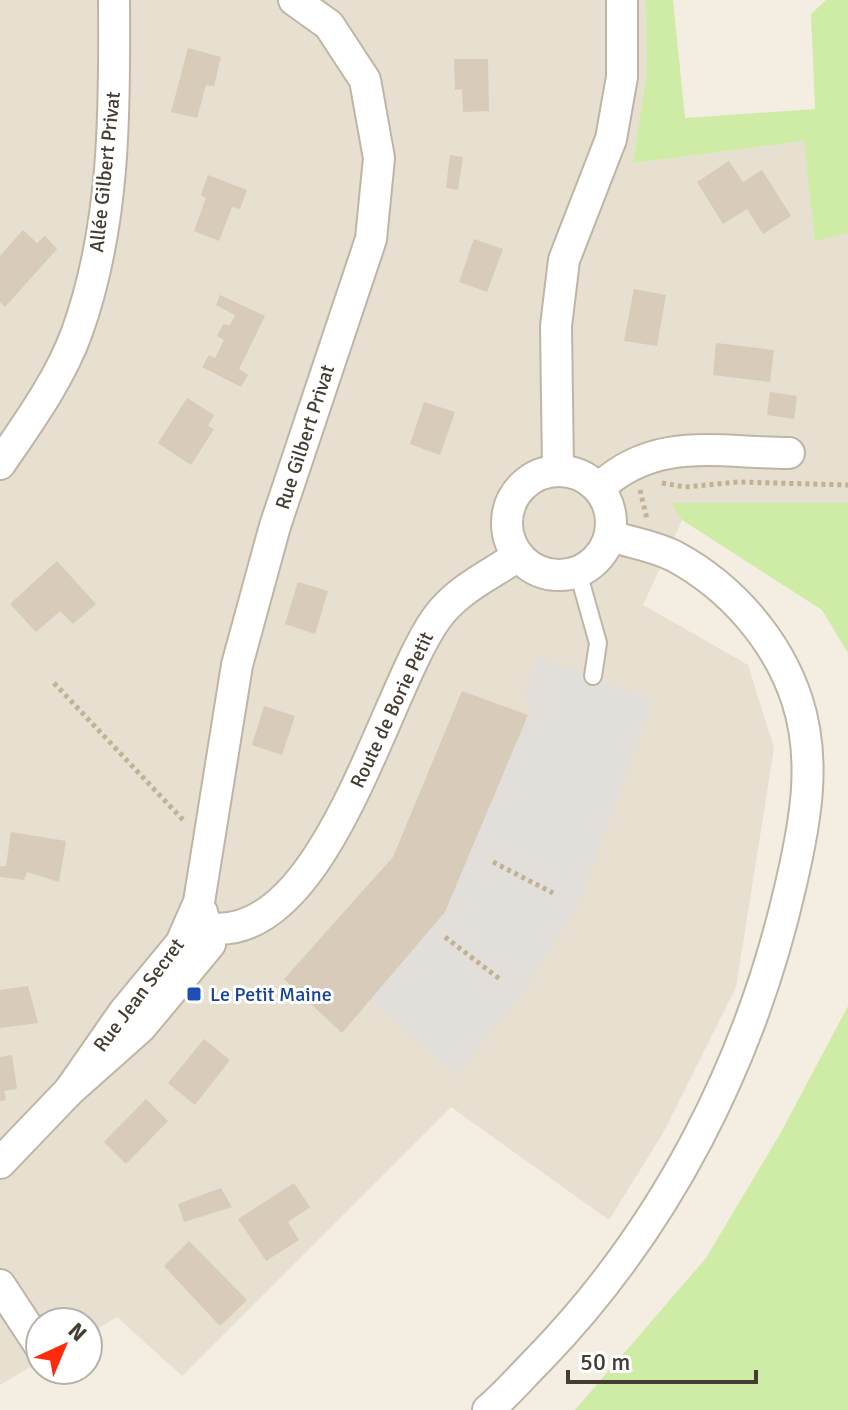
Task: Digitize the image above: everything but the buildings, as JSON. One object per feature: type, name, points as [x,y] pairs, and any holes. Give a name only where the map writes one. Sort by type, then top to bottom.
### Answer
[{"type":"street","name":"Allée Gilbert Privat","points":[[0,464],[34,414],[76,334],[102,240],[115,117],[114,0]]},
{"type":"street","name":"Rue Gilbert Privat","points":[[204,915],[208,830],[237,665],[275,526],[371,239],[379,158],[365,80],[329,25],[294,0]]},
{"type":"street","points":[[558,470],[556,326],[564,260],[611,139],[622,77],[622,0]]},
{"type":"street","points":[[599,488],[656,453],[688,450],[789,453]]},
{"type":"street","points":[[558,470],[587,478],[599,488],[611,511],[611,536],[604,551],[578,572],[545,574],[518,556],[510,541],[509,508],[527,481],[558,470]]},
{"type":"street","points":[[488,1410],[568,1328],[614,1273],[687,1160],[752,1017],[778,940],[804,828],[808,781],[806,741],[797,701],[764,634],[704,574],[651,547],[611,536]]},
{"type":"street","name":"Route de Borie Petit","points":[[204,915],[219,907],[258,907],[291,889],[320,855],[346,809],[418,647],[437,616],[456,596],[518,556]]},
{"type":"street","name":"Rue Jean Secret","points":[[0,1163],[69,1091],[124,1012],[204,915]]},
{"type":"street","points":[[0,1285],[24,1322]]},
{"type":"lane","points":[[578,572],[598,643],[593,676]]},
{"type":"path","points":[[628,469],[648,480],[685,487],[738,482],[848,485]]},
{"type":"path","points":[[628,469],[642,493],[644,512],[653,527]]},
{"type":"path","points":[[54,683],[188,826],[208,830]]},
{"type":"path","points":[[493,862],[553,893]]},
{"type":"path","points":[[445,937],[501,980]]},
{"type":"shaded area","points":[[0,0],[646,0],[647,70],[633,163],[805,141],[815,240],[848,233],[848,503],[672,503],[682,520],[643,605],[748,665],[774,748],[736,987],[663,1133],[609,1220],[451,1107],[182,1376],[117,1317],[104,1325],[104,1306],[24,1306],[24,1371],[0,1385]]},
{"type":"shaded area","points":[[539,656],[653,701],[579,903],[525,989],[457,1075],[370,1000],[445,912],[533,702],[522,697]]},
{"type":"green space","points":[[646,0],[673,0],[685,118],[815,109],[811,14],[826,0],[848,0],[848,233],[815,241],[804,141],[633,163],[647,70]]},
{"type":"green space","points":[[671,503],[848,503],[848,653],[822,610],[682,520]]},
{"type":"green space","points":[[848,1006],[848,1410],[575,1410],[706,1258],[780,1134]]},
{"type":"place","name":"Le Petit Maine","points":[[194,994]]}]
